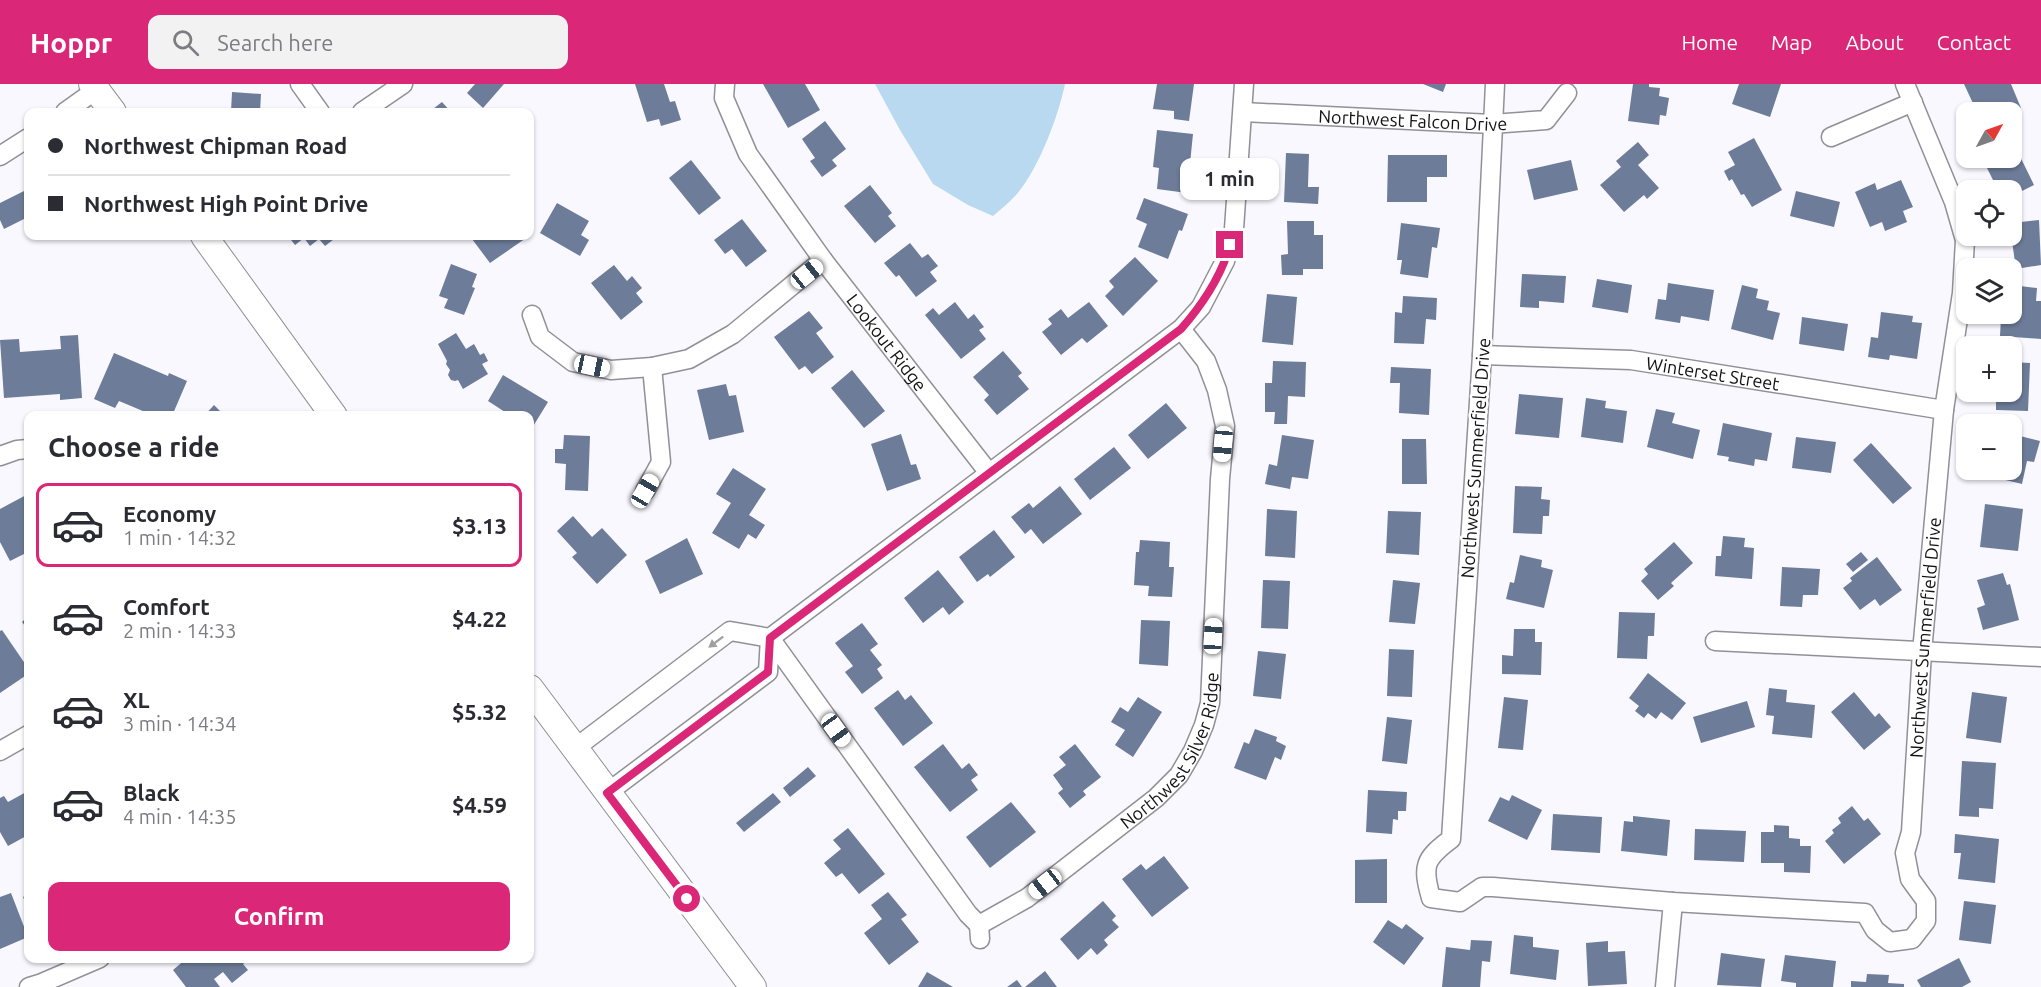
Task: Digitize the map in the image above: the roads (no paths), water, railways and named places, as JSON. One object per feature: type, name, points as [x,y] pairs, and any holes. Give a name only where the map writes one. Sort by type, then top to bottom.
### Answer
[{"type":"main road","points":[[94,87],[109,108]]},
{"type":"main road","points":[[207,240],[330,411]]},
{"type":"main road","points":[[534,694],[753,987]]},
{"type":"street","points":[[300,84],[317,108]]},
{"type":"street","points":[[368,108],[403,84]]},
{"type":"street","name":"Lookout Ridge","points":[[725,84],[724,98],[748,154],[823,260],[989,473]]},
{"type":"street","points":[[574,749],[730,631],[770,638],[1181,329],[1201,307],[1225,261],[1234,229],[1244,84]]},
{"type":"street","name":"Northwest Summerfield Drive","points":[[1495,84],[1482,355],[1450,838],[1432,853],[1424,875],[1431,897],[1460,902],[1482,887],[1493,887],[1672,902],[1865,912],[1875,930],[1890,942],[1912,939],[1926,921],[1926,901],[1910,879],[1905,853],[1911,832],[1922,652],[1944,410],[1962,293],[1965,240],[1953,202],[1905,84]]},
{"type":"street","points":[[70,108],[94,87]]},
{"type":"street","name":"Northwest Falcon Drive","points":[[1243,112],[1492,124],[1546,120],[1567,93]]},
{"type":"street","points":[[1832,137],[1913,102]]},
{"type":"street","points":[[0,156],[24,141]]},
{"type":"street","points":[[532,315],[540,337],[573,362],[611,370],[652,367],[689,360],[733,334],[823,260]]},
{"type":"street","name":"Northwest Silver Ridge","points":[[770,638],[980,932],[1027,898],[1156,798],[1179,775],[1193,751],[1210,703],[1220,478],[1225,426],[1217,390],[1206,361],[1181,329]]},
{"type":"street","name":"Winterset Street","points":[[1482,355],[1631,360],[1944,410]]},
{"type":"street","points":[[645,491],[661,462],[652,367]]},
{"type":"street","points":[[0,456],[24,449]]},
{"type":"street","points":[[607,793],[768,672],[770,638]]},
{"type":"street","points":[[1714,641],[2041,657]]},
{"type":"street","points":[[0,752],[24,737]]},
{"type":"street","points":[[1665,987],[1672,902]]},
{"type":"street","points":[[29,987],[42,984],[89,963]]},
{"type":"water","points":[[875,84],[1065,84],[1053,126],[1033,170],[1017,194],[993,216],[968,205],[933,184]]}]
